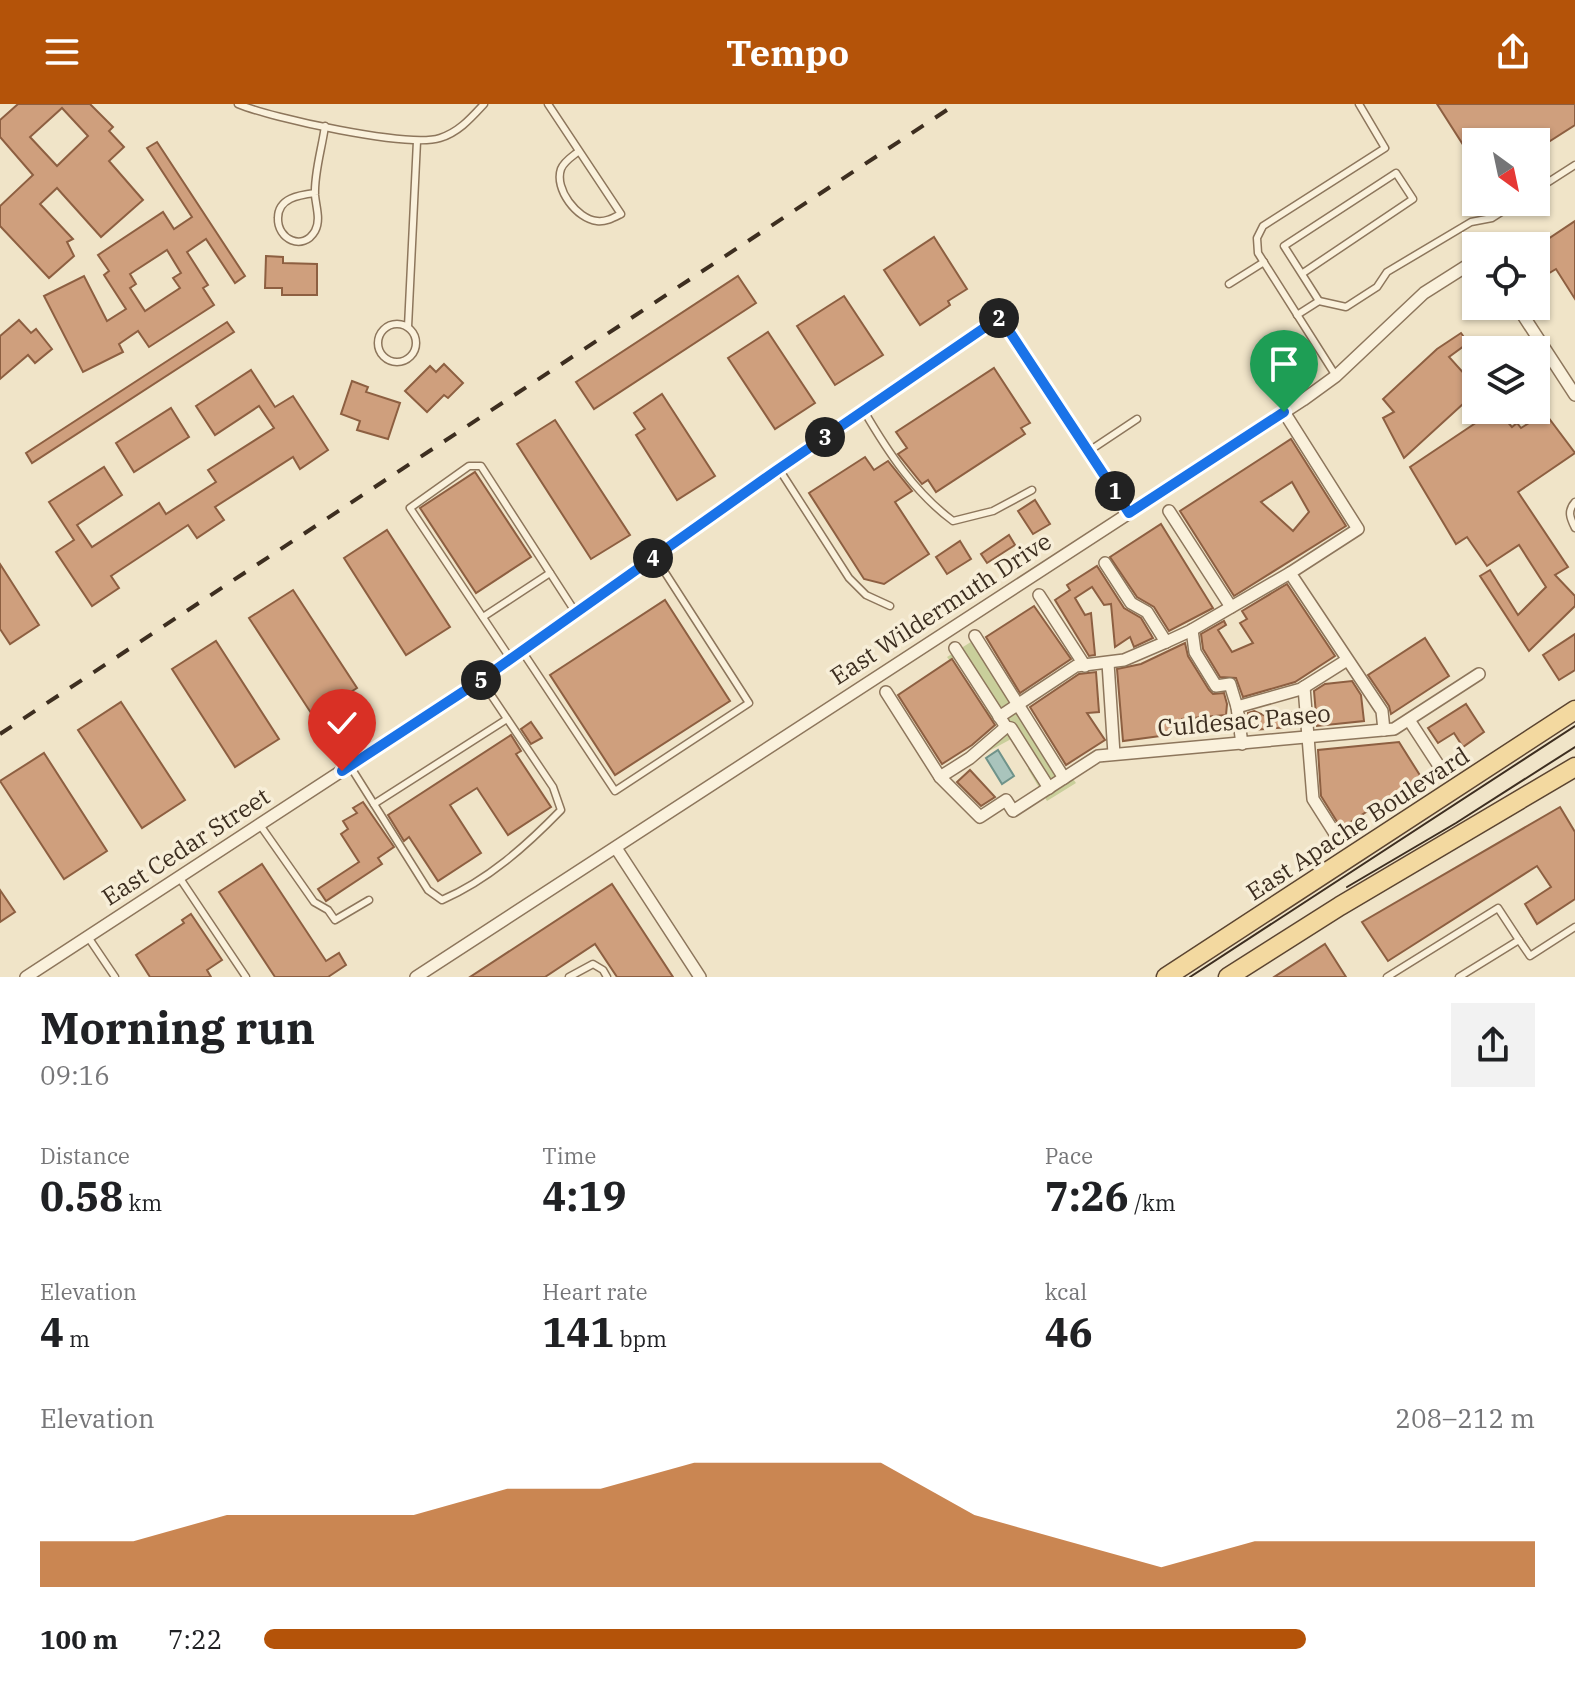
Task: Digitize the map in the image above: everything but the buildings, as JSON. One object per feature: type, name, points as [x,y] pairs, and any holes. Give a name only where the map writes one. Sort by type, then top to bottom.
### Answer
[{"type":"main road","name":"East Apache Boulevard","points":[[1166,977],[1575,710]]},
{"type":"main road","points":[[1228,977],[1340,906],[1575,767]]},
{"type":"street","name":"East Wildermuth Drive","points":[[422,975],[1284,412],[1336,376],[1424,293],[1462,269]]},
{"type":"street","name":"East Cedar Street","points":[[26,977],[481,680],[1000,317],[1089,451]]},
{"type":"street","points":[[1526,320],[1575,395]]},
{"type":"street","points":[[886,692],[940,777],[970,758],[1018,704],[1076,666],[1124,660],[1192,630],[1358,529],[1284,412]]},
{"type":"street","points":[[1089,451],[1129,513]]},
{"type":"street","points":[[1169,511],[1231,607]]},
{"type":"street","points":[[1105,563],[1131,603],[1147,612],[1166,642]]},
{"type":"street","points":[[1290,573],[1382,711],[1384,730]]},
{"type":"street","points":[[1039,595],[1085,666]]},
{"type":"street","points":[[1192,630],[1195,652],[1216,686],[1230,684],[1242,744]]},
{"type":"street","points":[[975,636],[1064,778]]},
{"type":"street","points":[[955,648],[1049,788]]},
{"type":"street","points":[[1237,707],[1304,687],[1347,660]]},
{"type":"street","points":[[1108,663],[1114,754]]},
{"type":"street","name":"Culdesac Paseo","points":[[940,777],[980,817],[1006,800],[1013,811],[1098,756],[1394,729],[1479,674]]},
{"type":"street","points":[[1304,687],[1313,799],[1339,840]]},
{"type":"street","points":[[1409,720],[1443,772]]},
{"type":"street","points":[[616,848],[700,977]]},
{"type":"lane","points":[[238,104],[325,126],[417,141],[453,132],[484,104]]},
{"type":"lane","points":[[548,104],[621,214],[597,221],[585,218],[576,211],[560,182],[561,168],[579,151]]},
{"type":"lane","points":[[1336,376],[1258,253],[1257,238],[1263,226],[1385,148],[1359,104]]},
{"type":"lane","points":[[315,193],[294,195],[281,206],[277,217],[280,230],[287,239],[298,243],[316,230],[315,193],[325,126]]},
{"type":"lane","points":[[408,327],[396,324],[381,333],[380,350],[387,359],[400,362],[411,356],[416,344],[408,327],[417,141]]},
{"type":"lane","points":[[1550,181],[1575,165]]},
{"type":"lane","points":[[1303,273],[1413,199],[1396,173],[1284,246],[1319,301]]},
{"type":"lane","points":[[1297,315],[1319,301],[1346,307],[1377,287],[1387,272],[1471,222],[1495,216]]},
{"type":"lane","points":[[1229,284],[1264,262]]},
{"type":"lane","points":[[863,411],[882,442],[930,504],[953,521],[993,511],[1032,490]]},
{"type":"lane","points":[[1089,451],[1137,419]]},
{"type":"lane","points":[[511,659],[410,508],[469,466],[481,466],[576,613]]},
{"type":"lane","points":[[779,469],[849,578],[866,595],[890,606]]},
{"type":"lane","points":[[1575,502],[1570,517],[1575,528]]},
{"type":"lane","points":[[522,651],[615,791],[749,703],[655,557]]},
{"type":"lane","points":[[483,617],[550,573]]},
{"type":"lane","points":[[350,766],[428,890],[442,900],[463,891],[526,846],[561,810],[553,787],[481,680]]},
{"type":"lane","points":[[374,804],[507,719]]},
{"type":"lane","points":[[260,825],[314,902],[328,910],[335,920],[369,900]]},
{"type":"lane","points":[[179,877],[246,977]]},
{"type":"lane","points":[[1387,977],[1498,908],[1530,956],[1575,927]]},
{"type":"lane","points":[[88,937],[115,977]]},
{"type":"lane","points":[[1459,977],[1519,940]]},
{"type":"lane","points":[[569,977],[593,964],[603,970],[607,977]]},
{"type":"green space","points":[[982,635],[982,640],[1046,742],[1076,783],[1047,801],[1028,769],[1031,763],[1015,737],[976,758],[1000,727],[984,712],[986,708],[955,658],[950,661],[947,657]]},
{"type":"green space","points":[[1227,719],[1228,732],[1191,736],[1190,722]]},
{"type":"water","points":[[998,750],[1014,776],[1002,784],[986,758]]},
{"type":"tram line","points":[[1190,977],[1575,726]]},
{"type":"tram line","points":[[1347,887],[1456,823],[1575,747]]},
{"type":"railway","points":[[0,734],[956,104]]},
{"type":"route","points":[[342,771],[481,680],[777,470],[1000,317],[1129,513],[1284,412]]}]
